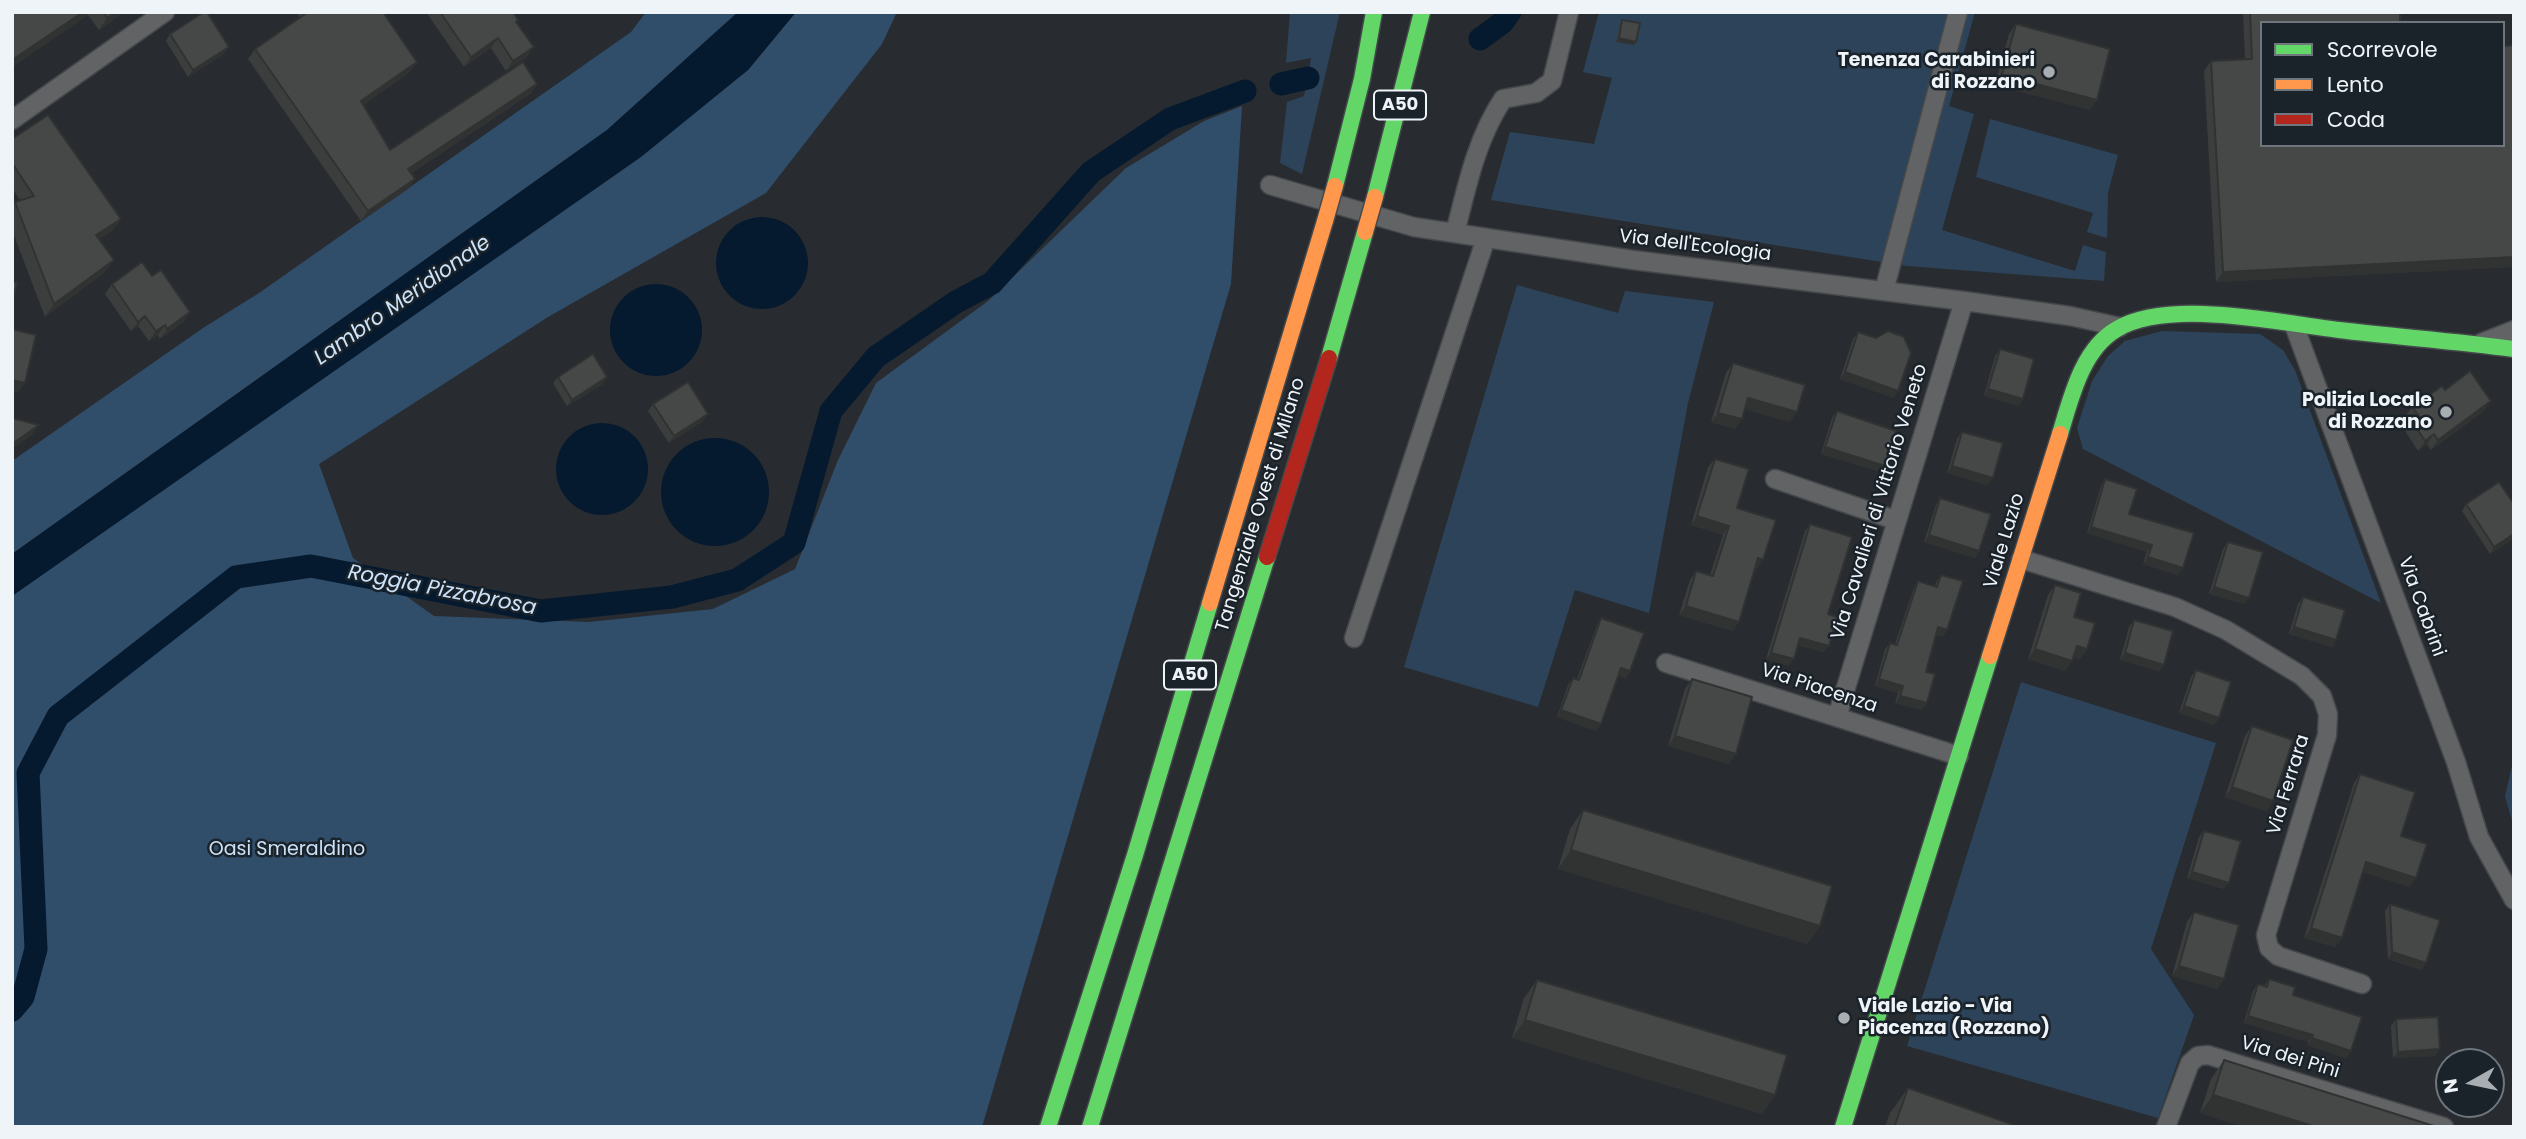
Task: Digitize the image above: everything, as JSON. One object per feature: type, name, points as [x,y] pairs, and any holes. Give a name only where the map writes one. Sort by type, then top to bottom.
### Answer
[{"type":"main road","name":"Tangenziale Ovest di Milano","points":[[1048,1127],[1147,816],[1325,221],[1374,12]]},
{"type":"main road","name":"Tangenziale Ovest di Milano","points":[[1090,1127],[1332,349],[1375,197],[1422,12]]},
{"type":"main road","name":"Viale Lazio","points":[[1843,1127],[2086,360],[2102,341],[2120,327],[2140,320],[2211,315],[2514,349]]},
{"type":"street","points":[[12,120],[165,12]]},
{"type":"street","points":[[1455,233],[1475,156],[1490,118],[1503,99],[1536,93],[1552,81],[1569,12]]},
{"type":"street","points":[[1884,291],[1958,12]]},
{"type":"street","name":"Via dell'Ecologia","points":[[1270,185],[1414,227],[1633,260],[1964,301],[2120,327]]},
{"type":"street","points":[[1354,638],[1486,238]]},
{"type":"street","name":"Via Cavalieri di Vittorio Veneto","points":[[1837,716],[1964,301]]},
{"type":"street","name":"Via Cabrini","points":[[2294,325],[2456,762],[2479,837],[2514,900]]},
{"type":"street","points":[[2480,344],[2514,330]]},
{"type":"street","points":[[1775,479],[1895,520]]},
{"type":"street","name":"Via Ferrara","points":[[2021,559],[2204,619],[2302,676],[2322,696],[2328,714],[2327,735],[2266,935],[2269,948],[2278,956],[2362,984]]},
{"type":"street","name":"Via Piacenza","points":[[1666,663],[1959,756]]},
{"type":"street","name":"Via dei Pini","points":[[2166,1127],[2190,1063],[2198,1056],[2208,1055],[2444,1127]]},
{"type":"shaded area","points":[[1290,12],[1340,12],[1302,174],[1280,163],[1287,102],[1304,96],[1311,58],[1286,63]]},
{"type":"shaded area","points":[[1599,12],[1975,12],[1949,106],[1974,114],[1942,230],[2075,271],[2083,245],[2106,252],[2104,281],[1907,266],[1491,200],[1510,132],[1594,144],[1612,78],[1583,72]]},
{"type":"shaded area","points":[[1990,119],[2118,155],[2108,193],[2107,238],[2087,232],[2093,213],[1976,177]]},
{"type":"shaded area","points":[[1517,285],[1618,313],[1625,291],[1714,302],[1688,403],[1649,613],[1575,590],[1538,707],[1404,667]]},
{"type":"shaded area","points":[[2162,331],[2260,334],[2283,350],[2295,370],[2381,603],[2083,449],[2077,428],[2092,381],[2108,356],[2125,341]]},
{"type":"shaded area","points":[[2021,682],[2216,743],[2151,949],[2194,1015],[2158,1118],[1907,1046]]},
{"type":"shaded area","points":[[2514,757],[2514,828],[2505,796]]},
{"type":"green space","points":[[646,12],[738,12],[607,130],[12,554],[12,461],[203,328],[259,293],[631,32]]},
{"type":"green space","name":"Oasi Smeraldino","points":[[796,12],[897,12],[882,44],[766,193],[548,317],[319,464],[353,558],[434,616],[589,622],[713,609],[795,569],[838,460],[876,383],[988,301],[1126,168],[1204,121],[1242,106],[1231,284],[982,1127],[12,1127],[12,596],[331,372],[748,70]]},
{"type":"water","name":"Lambro Meridionale","points":[[738,12],[796,12],[748,70],[641,157],[12,596],[12,554],[607,130]]},
{"type":"water","points":[[762,217],[780,220],[795,230],[805,245],[808,263],[805,281],[795,296],[780,306],[762,309],[744,306],[729,296],[719,281],[716,263],[719,245],[729,230],[744,220]]},
{"type":"water","points":[[656,284],[674,287],[689,297],[699,312],[702,330],[699,348],[689,363],[674,373],[656,376],[638,373],[623,363],[613,348],[610,330],[613,312],[623,297],[638,287]]},
{"type":"water","points":[[602,423],[620,426],[635,436],[645,451],[648,469],[645,487],[635,502],[620,512],[602,515],[584,512],[569,502],[559,487],[556,469],[559,451],[569,436],[584,426]]},
{"type":"water","points":[[715,438],[736,442],[753,454],[765,471],[769,492],[765,513],[753,530],[736,542],[715,546],[694,542],[677,530],[665,513],[661,492],[665,471],[677,454],[694,442]]},
{"type":"building","points":[[12,12],[83,12],[12,60]]},
{"type":"building","points":[[104,12],[115,12],[107,18]]},
{"type":"building","points":[[207,12],[229,47],[193,70],[170,34]]},
{"type":"building","points":[[308,12],[383,12],[417,62],[361,101],[390,150],[523,62],[537,84],[408,169],[415,179],[368,211],[255,49]]},
{"type":"building","points":[[440,12],[513,12],[518,20],[516,22],[534,47],[513,61],[498,38],[471,57]]},
{"type":"building","points":[[2250,12],[2400,12],[2400,21],[2260,21],[2260,147],[2505,147],[2505,46],[2514,45],[2514,257],[2223,272],[2211,61],[2252,59]]},
{"type":"building","points":[[1622,20],[1640,23],[1636,42],[1619,38]]},
{"type":"building","name":"Tenenza Carabinieri di Rozzano","points":[[2016,24],[2110,49],[2097,100],[2002,75]]},
{"type":"building","points":[[48,115],[121,219],[96,235],[114,260],[54,304],[15,202],[34,196],[12,163],[12,139]]},
{"type":"building","points":[[142,262],[152,276],[161,270],[190,312],[167,329],[165,325],[156,331],[145,316],[138,322],[112,284]]},
{"type":"building","points":[[12,282],[17,283],[12,302]]},
{"type":"building","points":[[12,329],[36,335],[25,383],[12,380]]},
{"type":"building","points":[[1888,331],[1904,337],[1911,353],[1898,391],[1845,372],[1858,332],[1876,338]]},
{"type":"building","points":[[2000,349],[2034,359],[2023,399],[1988,389]]},
{"type":"building","points":[[593,354],[607,377],[572,400],[558,377]]},
{"type":"building","points":[[1733,363],[1805,385],[1797,412],[1748,398],[1742,419],[1718,413]]},
{"type":"building","points":[[2470,371],[2491,401],[2438,440],[2434,434],[2425,441],[2412,421],[2419,416],[2412,407],[2442,386],[2445,390]]},
{"type":"building","points":[[688,382],[708,414],[674,436],[653,404]]},
{"type":"building","points":[[1837,411],[1896,431],[1885,466],[1825,447]]},
{"type":"building","points":[[12,418],[39,425],[12,444]]},
{"type":"building","points":[[1962,432],[2003,443],[1993,478],[1952,466]]},
{"type":"building","points":[[1715,459],[1749,469],[1737,508],[1776,520],[1763,560],[1758,558],[1739,622],[1686,606],[1696,571],[1713,576],[1729,526],[1697,516]]},
{"type":"building","points":[[2105,479],[2137,489],[2129,514],[2194,533],[2183,568],[2148,557],[2152,545],[2091,527]]},
{"type":"building","points":[[2499,482],[2514,504],[2514,534],[2494,547],[2466,504]]},
{"type":"building","points":[[1940,498],[1991,514],[1979,551],[1929,535]]},
{"type":"building","points":[[1810,524],[1852,537],[1828,614],[1837,617],[1829,646],[1800,638],[1794,659],[1771,653]]},
{"type":"building","points":[[2228,542],[2263,552],[2249,598],[2214,587]]},
{"type":"building","points":[[1941,575],[1963,581],[1947,630],[1938,627],[1926,672],[1935,674],[1927,703],[1900,696],[1903,686],[1879,679],[1890,643],[1897,645],[1918,581],[1937,587]]},
{"type":"building","points":[[2055,585],[2081,593],[2074,617],[2095,623],[2087,649],[2077,646],[2072,661],[2035,649]]},
{"type":"building","points":[[2303,597],[2345,610],[2336,640],[2294,627]]},
{"type":"building","points":[[1601,618],[1644,633],[1630,671],[1621,668],[1601,724],[1561,710],[1573,678],[1579,680]]},
{"type":"building","points":[[2134,620],[2173,631],[2164,665],[2125,653]]},
{"type":"building","points":[[2196,670],[2231,682],[2219,718],[2184,706]]},
{"type":"building","points":[[1692,679],[1752,697],[1736,754],[1675,736]]},
{"type":"building","points":[[2252,726],[2293,740],[2273,801],[2232,787]]},
{"type":"building","points":[[2360,774],[2415,792],[2401,836],[2427,844],[2416,878],[2366,862],[2342,938],[2311,928]]},
{"type":"building","points":[[1583,810],[1832,886],[1820,926],[1571,850]]},
{"type":"building","points":[[2204,831],[2241,841],[2229,883],[2192,872]]},
{"type":"building","points":[[2390,904],[2440,920],[2426,963],[2392,952]]},
{"type":"building","points":[[2194,912],[2239,925],[2224,979],[2179,966]]},
{"type":"building","points":[[2269,979],[2295,987],[2293,995],[2362,1017],[2351,1051],[2312,1038],[2313,1035],[2248,1016],[2258,984],[2267,987]]},
{"type":"building","points":[[1537,980],[1787,1055],[1775,1095],[1525,1020]]},
{"type":"building","points":[[2438,1017],[2440,1048],[2398,1052],[2396,1019]]},
{"type":"building","points":[[2224,1060],[2437,1127],[2316,1127],[2213,1095]]},
{"type":"building","points":[[1908,1088],[2020,1127],[1898,1127],[1895,1125]]},
{"type":"waterway","points":[[1480,39],[1503,22],[1510,12]]},
{"type":"waterway","points":[[1281,84],[1308,78]]},
{"type":"waterway","name":"Roggia Pizzabrosa","points":[[12,1010],[23,997],[36,949],[28,773],[58,716],[236,577],[311,566],[541,611],[672,597],[737,580],[794,543],[831,411],[876,357],[956,302],[992,283],[1091,172],[1170,119],[1245,91]]},
{"type":"traffic: fast","points":[[1335,186],[1362,79],[1374,12]]},
{"type":"traffic: fast","points":[[1375,197],[1422,12]]},
{"type":"traffic: fast","points":[[1329,358],[1365,232]]},
{"type":"traffic: fast","points":[[2060,434],[2080,376],[2095,349],[2117,329],[2139,320],[2166,315],[2226,315],[2514,349]]},
{"type":"traffic: fast","points":[[1090,1127],[1267,557]]},
{"type":"traffic: fast","points":[[1048,1127],[1135,855],[1210,603]]},
{"type":"traffic: fast","points":[[1843,1127],[1990,656]]},
{"type":"traffic: slow","points":[[1325,221],[1335,186]]},
{"type":"traffic: slow","points":[[1365,232],[1375,197]]},
{"type":"traffic: slow","points":[[1210,603],[1325,221]]},
{"type":"traffic: slow","points":[[1990,656],[2060,434]]},
{"type":"traffic: jam","points":[[1267,557],[1329,358]]},
{"type":"place","name":"Tenenza Carabinieri di Rozzano","points":[[2049,72]]},
{"type":"place","name":"Polizia Locale di Rozzano","points":[[2446,412]]},
{"type":"place","name":"Viale Lazio - Via Piacenza (Rozzano)","points":[[1844,1018]]}]
